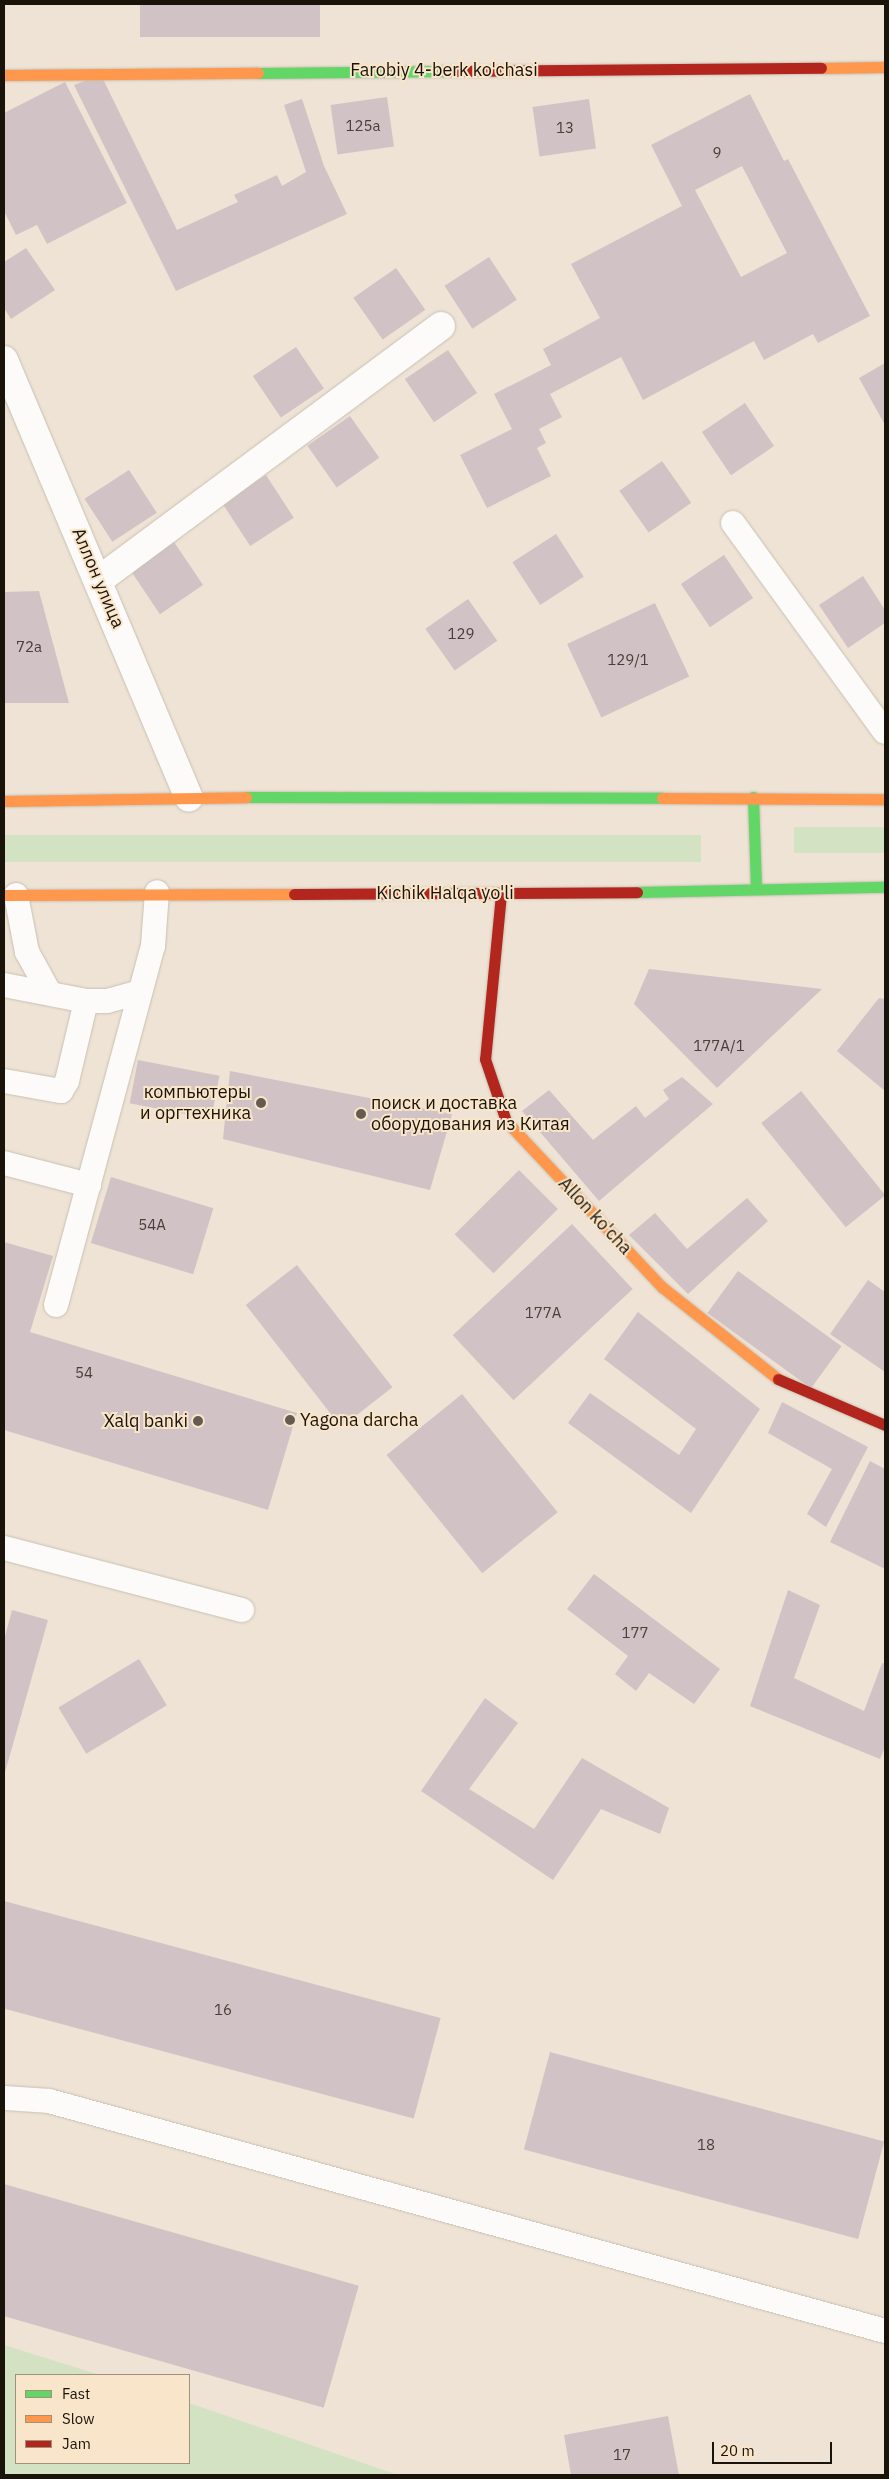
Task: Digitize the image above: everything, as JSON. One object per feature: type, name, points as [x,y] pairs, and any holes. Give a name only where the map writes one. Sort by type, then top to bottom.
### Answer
[{"type":"main road","name":"Farobiy 4-berk ko'chasi","points":[[4,75],[885,67]]},
{"type":"main road","points":[[4,801],[189,797],[753,797],[885,799]]},
{"type":"main road","points":[[753,797],[756,888]]},
{"type":"main road","name":"Kichik Halqa yo'li","points":[[10,895],[156,892],[501,894],[885,887]]},
{"type":"main road","name":"Allon ko'cha","points":[[501,894],[485,1059],[502,1117],[662,1287],[770,1375],[885,1425]]},
{"type":"street","points":[[99,580],[441,326]]},
{"type":"street","name":"Аллон улица","points":[[4,360],[99,580],[189,797]]},
{"type":"lane","points":[[733,522],[885,732]]},
{"type":"lane","points":[[56,1305],[153,946],[156,892]]},
{"type":"lane","points":[[10,895],[27,952],[49,992]]},
{"type":"lane","points":[[4,985],[49,992],[86,1001],[108,1001],[140,992]]},
{"type":"lane","points":[[4,1081],[61,1091],[67,1081],[86,1001]]},
{"type":"lane","points":[[4,1164],[88,1185]]},
{"type":"lane","points":[[4,1548],[242,1610]]},
{"type":"lane","points":[[4,2098],[49,2101],[885,2332]]},
{"type":"green space","points":[[794,827],[885,827],[885,853],[794,853]]},
{"type":"green space","points":[[4,835],[701,835],[701,862],[4,862]]},
{"type":"green space","points":[[4,2345],[97,2374],[15,2374],[15,2464],[190,2464],[190,2403],[398,2475],[4,2475]]},
{"type":"building","points":[[140,4],[320,4],[320,37],[140,37]]},
{"type":"building","points":[[101,75],[177,230],[238,202],[234,195],[277,175],[282,186],[306,172],[284,105],[302,99],[324,166],[347,214],[176,291],[74,85]]},
{"type":"building","points":[[65,82],[127,203],[47,244],[37,225],[16,235],[4,211],[4,113]]},
{"type":"building","points":[[750,94],[784,161],[788,159],[870,316],[818,343],[813,334],[764,360],[754,341],[643,400],[621,357],[550,394],[562,417],[539,429],[546,443],[537,448],[551,476],[487,508],[460,455],[512,429],[494,394],[551,365],[543,349],[600,318],[571,264],[682,206],[651,145]],"holes":[[[742,166],[787,253],[741,277],[695,190]]]},
{"type":"building","points":[[387,97],[394,147],[338,154],[331,105]]},
{"type":"building","points":[[589,99],[596,149],[540,156],[533,107]]},
{"type":"building","points":[[26,248],[55,290],[11,319],[4,308],[4,262]]},
{"type":"building","points":[[489,257],[517,300],[472,329],[445,286]]},
{"type":"building","points":[[396,268],[425,310],[383,340],[353,298]]},
{"type":"building","points":[[296,347],[324,388],[281,418],[253,376]]},
{"type":"building","points":[[448,350],[477,393],[434,422],[405,379]]},
{"type":"building","points":[[885,363],[885,425],[859,378]]},
{"type":"building","points":[[745,403],[774,446],[731,475],[702,432]]},
{"type":"building","points":[[350,416],[379,458],[337,488],[307,446]]},
{"type":"building","points":[[662,461],[691,503],[649,533],[619,491]]},
{"type":"building","points":[[129,470],[157,513],[112,542],[85,499]]},
{"type":"building","points":[[266,475],[294,518],[250,546],[222,503]]},
{"type":"building","points":[[556,534],[584,577],[540,605],[512,562]]},
{"type":"building","points":[[174,542],[203,585],[160,614],[131,571]]},
{"type":"building","points":[[724,555],[753,598],[710,627],[681,584]]},
{"type":"building","points":[[863,576],[885,610],[885,623],[848,648],[819,605]]},
{"type":"building","points":[[39,591],[69,703],[4,703],[4,592]]},
{"type":"building","points":[[468,599],[497,641],[455,671],[425,629]]},
{"type":"building","points":[[655,603],[689,676],[601,717],[567,644]]},
{"type":"building","points":[[649,969],[822,989],[717,1088],[634,1004]]},
{"type":"building","points":[[879,998],[885,999],[885,1091],[837,1051]]},
{"type":"building","points":[[138,1060],[219,1076],[211,1119],[130,1103]]},
{"type":"building","points":[[230,1071],[452,1114],[430,1190],[223,1139]]},
{"type":"building","points":[[682,1077],[713,1104],[599,1201],[522,1111],[549,1090],[593,1140],[636,1106],[645,1118],[669,1099],[663,1090]]},
{"type":"building","points":[[801,1091],[885,1195],[846,1227],[761,1123]]},
{"type":"building","points":[[519,1170],[558,1209],[494,1273],[455,1234]]},
{"type":"building","points":[[111,1177],[213,1208],[193,1274],[91,1243]]},
{"type":"building","points":[[747,1198],[768,1221],[688,1294],[629,1235],[655,1213],[687,1249]]},
{"type":"building","points":[[572,1224],[633,1289],[513,1400],[453,1335]]},
{"type":"building","points":[[4,1242],[53,1256],[30,1332],[297,1413],[268,1510],[4,1430]]},
{"type":"building","points":[[297,1265],[392,1387],[341,1427],[246,1305]]},
{"type":"building","points":[[738,1271],[842,1346],[811,1388],[707,1313]]},
{"type":"building","points":[[868,1280],[885,1292],[885,1372],[830,1334]]},
{"type":"building","points":[[638,1312],[760,1409],[691,1513],[568,1423],[590,1393],[679,1455],[696,1429],[604,1359]]},
{"type":"building","points":[[462,1394],[558,1512],[482,1573],[387,1455]]},
{"type":"building","points":[[782,1402],[868,1447],[826,1527],[807,1514],[832,1469],[768,1433]]},
{"type":"building","points":[[870,1461],[885,1469],[885,1569],[830,1542]]},
{"type":"building","points":[[594,1574],[720,1669],[694,1704],[649,1673],[636,1691],[615,1674],[628,1656],[567,1609]]},
{"type":"building","points":[[788,1590],[820,1605],[794,1678],[864,1711],[882,1663],[885,1664],[885,1747],[880,1759],[750,1706]]},
{"type":"building","points":[[12,1610],[48,1620],[4,1776],[4,1640]]},
{"type":"building","points":[[139,1659],[167,1705],[86,1754],[58,1707]]},
{"type":"building","points":[[485,1698],[518,1723],[469,1789],[534,1829],[582,1758],[669,1808],[660,1834],[601,1809],[553,1880],[421,1791]]},
{"type":"building","points":[[4,1901],[441,2018],[414,2118],[4,2009]]},
{"type":"building","points":[[550,2052],[884,2142],[858,2239],[524,2150]]},
{"type":"building","points":[[4,2184],[359,2286],[324,2408],[4,2316]]},
{"type":"building","points":[[668,2416],[679,2475],[571,2475],[564,2435]]},
{"type":"traffic: fast","points":[[258,73],[453,71]]},
{"type":"traffic: fast","points":[[246,797],[662,798]]},
{"type":"traffic: fast","points":[[753,797],[756,888]]},
{"type":"traffic: fast","points":[[637,892],[885,887]]},
{"type":"traffic: slow","points":[[821,68],[885,67]]},
{"type":"traffic: slow","points":[[4,75],[258,73]]},
{"type":"traffic: slow","points":[[4,801],[246,797]]},
{"type":"traffic: slow","points":[[662,798],[885,799]]},
{"type":"traffic: slow","points":[[4,895],[294,894]]},
{"type":"traffic: slow","points":[[506,1121],[662,1287],[778,1379]]},
{"type":"traffic: jam","points":[[453,71],[821,68]]},
{"type":"traffic: jam","points":[[294,894],[637,892]]},
{"type":"traffic: jam","points":[[501,894],[485,1059],[506,1121]]},
{"type":"traffic: jam","points":[[778,1379],[885,1425]]},
{"type":"place","name":"компьютеры и оргтехника","points":[[261,1103]]},
{"type":"place","name":"поиск и доставка оборудования из Китая","points":[[361,1114]]},
{"type":"place","name":"Yagona darcha","points":[[290,1420]]},
{"type":"place","name":"Xalq banki","points":[[198,1421]]}]
